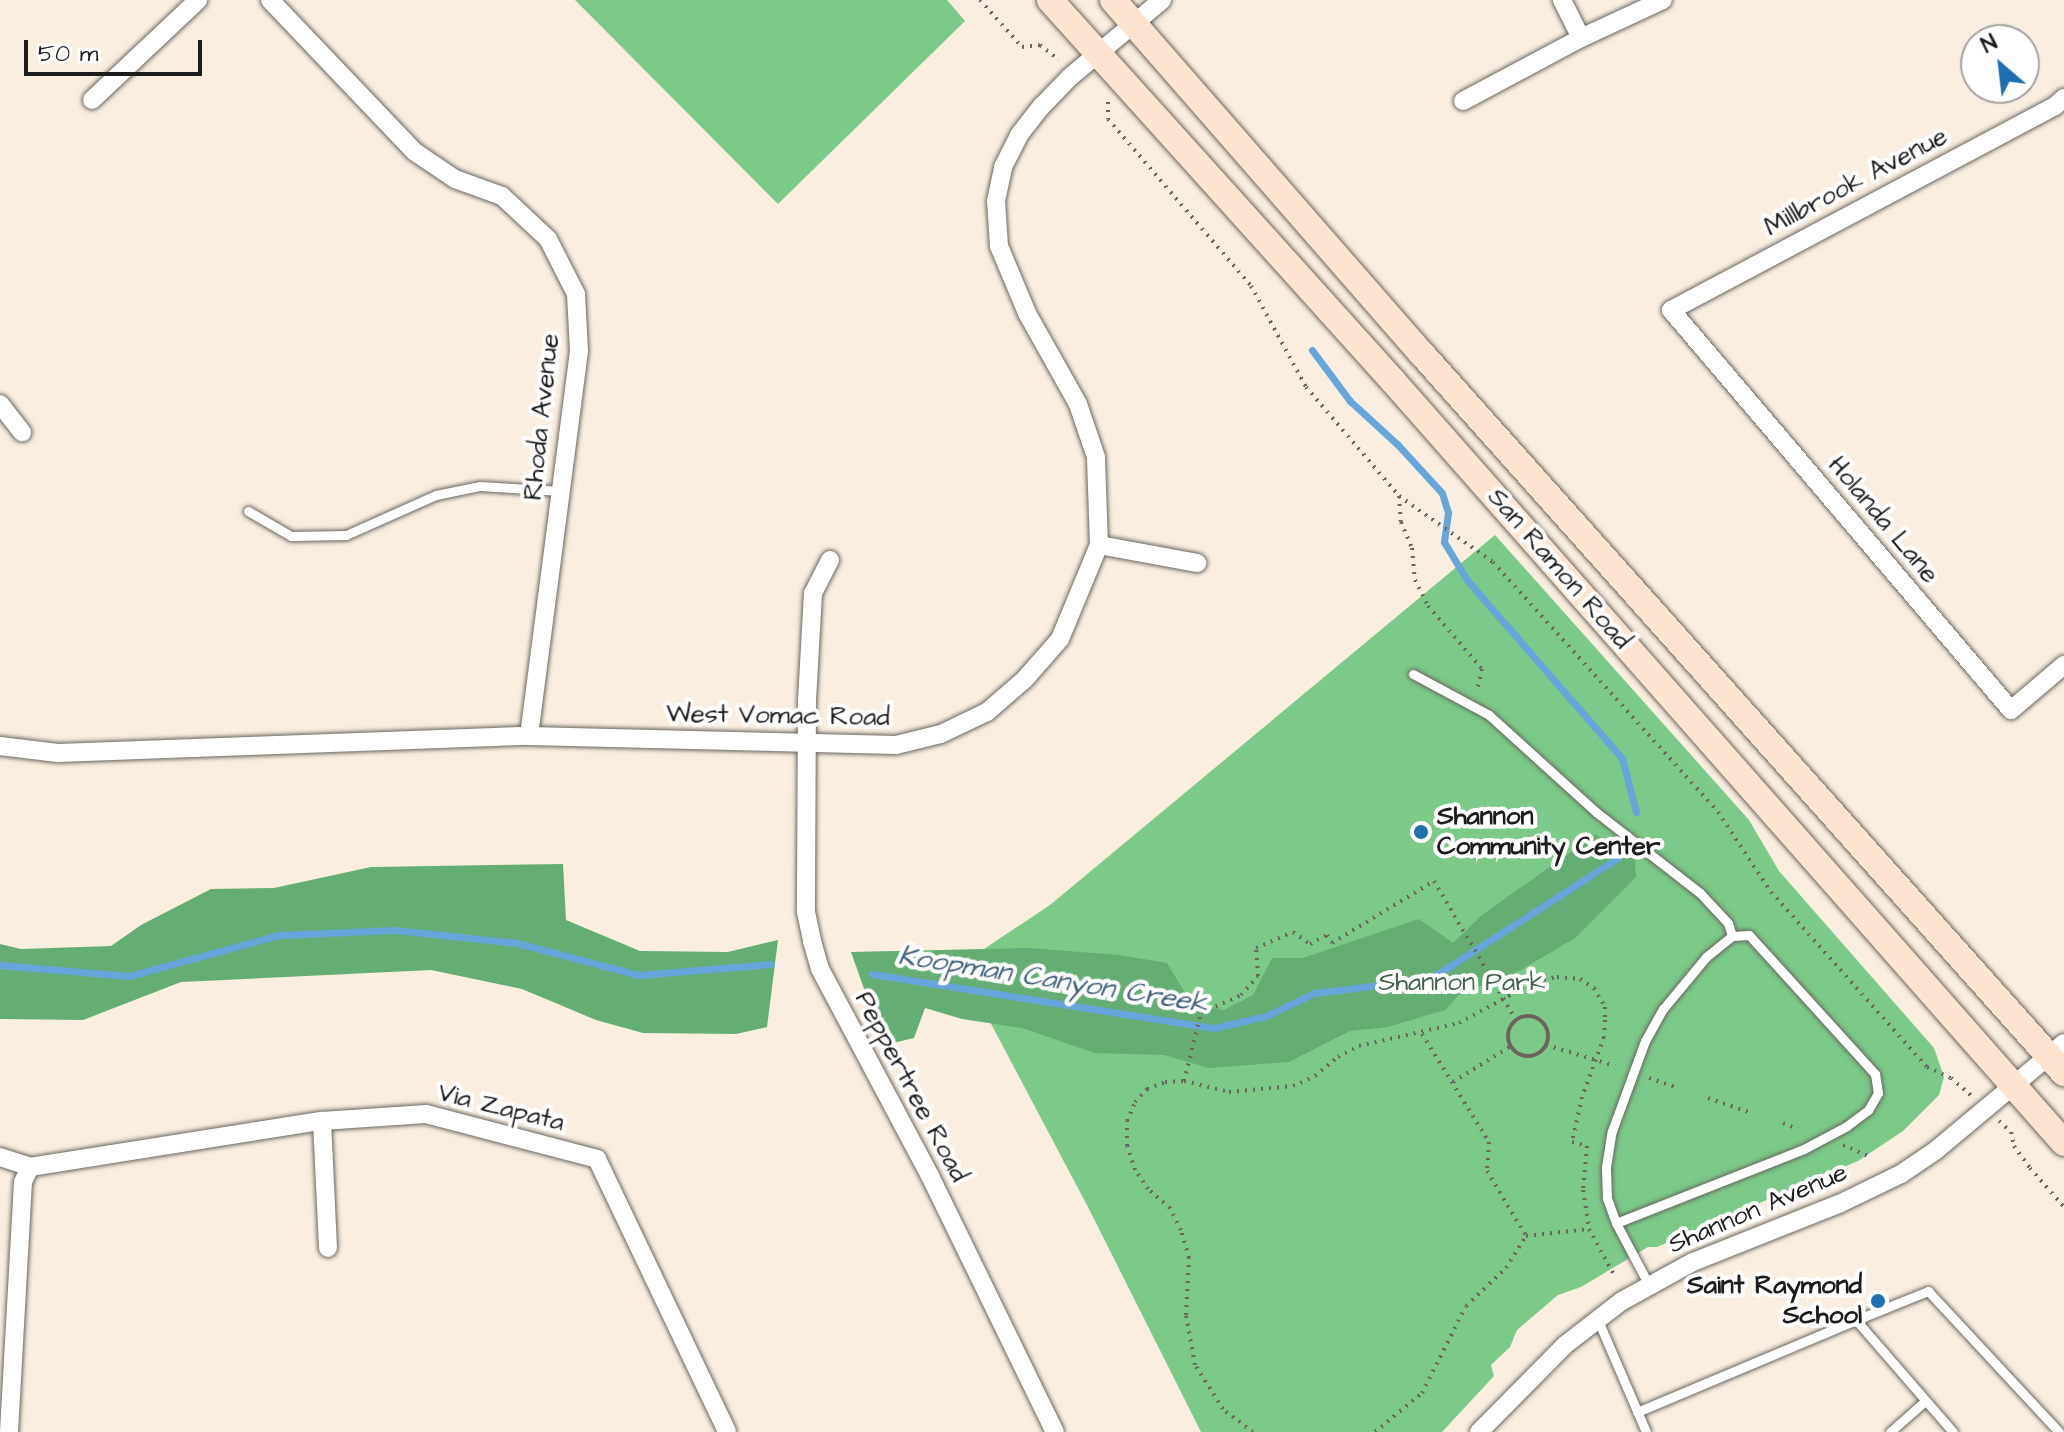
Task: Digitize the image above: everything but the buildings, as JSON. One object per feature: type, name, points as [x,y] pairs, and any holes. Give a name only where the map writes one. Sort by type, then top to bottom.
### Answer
[{"type":"main road","name":"San Ramon Road","points":[[1050,0],[1393,381],[2064,1143]]},
{"type":"main road","name":"San Ramon Road","points":[[1113,0],[1433,366],[2059,1057]]},
{"type":"street","points":[[92,100],[198,0]]},
{"type":"street","name":"Rhoda Avenue","points":[[270,0],[415,152],[455,179],[502,196],[548,239],[576,294],[579,351],[529,736]]},
{"type":"street","name":"West Vomac Road","points":[[0,746],[58,753],[529,736],[896,745],[941,734],[987,712],[1025,679],[1060,639],[1099,545],[1096,457],[1078,404],[1027,313],[999,246],[996,201],[1003,167],[1019,135],[1074,73],[1162,0]]},
{"type":"street","points":[[1562,0],[1581,38]]},
{"type":"street","points":[[1463,101],[1581,38],[1663,0]]},
{"type":"street","name":"Millbrook Avenue","points":[[1671,310],[2055,106],[2064,98]]},
{"type":"street","name":"Holanda Lane","points":[[1671,310],[2011,710],[2064,665]]},
{"type":"street","points":[[0,404],[22,432]]},
{"type":"street","points":[[1099,545],[1197,563]]},
{"type":"street","name":"Peppertree Road","points":[[830,560],[813,593],[806,745],[806,912],[820,969],[930,1176],[1055,1432]]},
{"type":"street","name":"Shannon Avenue","points":[[1479,1432],[1565,1345],[1597,1318],[1693,1262],[1839,1204],[1901,1174],[1935,1151],[2014,1085],[2059,1057]]},
{"type":"street","name":"Via Zapata","points":[[0,1157],[30,1167],[322,1121],[426,1114],[597,1159],[727,1432]]},
{"type":"street","points":[[322,1121],[328,1248]]},
{"type":"street","points":[[9,1432],[23,1182],[30,1167]]},
{"type":"lane","points":[[248,511],[291,536],[346,535],[436,495],[480,486],[561,491]]},
{"type":"lane","points":[[1413,674],[1489,715],[1596,812],[1700,893],[1728,923],[1732,936]]},
{"type":"lane","points":[[1616,1223],[1804,1149],[1847,1126],[1868,1110],[1878,1093],[1875,1074],[1749,935],[1732,936],[1685,981],[1645,1041],[1612,1131],[1606,1167],[1607,1198],[1616,1223],[1649,1285]]},
{"type":"lane","points":[[1637,1412],[1928,1291],[2059,1432]]},
{"type":"lane","points":[[1597,1318],[1646,1432]]},
{"type":"lane","points":[[1856,1320],[1953,1432]]},
{"type":"lane","points":[[1890,1432],[1925,1401]]},
{"type":"path","points":[[980,0],[1022,47],[1040,45],[1108,102],[1108,119],[1251,286],[1306,387],[1399,496],[1471,543],[1493,562],[1718,812],[1771,892],[1927,1067],[1951,1078]]},
{"type":"path","points":[[1399,496],[1401,522],[1412,548],[1415,580],[1428,606],[1482,669],[1472,704]]},
{"type":"path","points":[[1184,1081],[1184,1070],[1201,1013],[1241,995],[1258,976],[1256,948],[1293,932],[1310,944],[1327,935],[1332,943],[1434,881],[1516,1020]]},
{"type":"path","points":[[1253,1432],[1223,1409],[1195,1365],[1186,1315],[1189,1258],[1181,1230],[1170,1208],[1148,1189],[1135,1170],[1127,1146],[1127,1121],[1135,1102],[1147,1089],[1165,1082],[1184,1081],[1229,1092],[1293,1086],[1315,1076],[1338,1057],[1359,1046],[1422,1034],[1459,1023],[1536,981],[1557,977],[1580,979],[1594,988],[1605,1007],[1605,1020],[1572,1142],[1587,1146],[1583,1190],[1589,1229],[1613,1273]]},
{"type":"path","points":[[1530,1016],[1543,1022],[1548,1036],[1546,1045],[1540,1052],[1526,1056],[1511,1046],[1509,1032],[1516,1020],[1530,1016]]},
{"type":"path","points":[[1422,1034],[1434,1058],[1453,1082],[1489,1142],[1487,1171],[1526,1236]]},
{"type":"path","points":[[1546,1045],[1615,1066]]},
{"type":"path","points":[[1453,1082],[1511,1046]]},
{"type":"path","points":[[1649,1078],[1675,1087]]},
{"type":"path","points":[[1708,1098],[1751,1113]]},
{"type":"path","points":[[1783,1123],[1798,1129]]},
{"type":"path","points":[[2011,1132],[2014,1146],[2064,1207]]},
{"type":"path","points":[[1841,1144],[1870,1157]]},
{"type":"path","points":[[1526,1236],[1589,1229]]},
{"type":"path","points":[[1375,1432],[1422,1393],[1466,1306],[1506,1268],[1526,1236]]},
{"type":"green space","points":[[575,0],[947,0],[965,21],[778,204]]},
{"type":"green space","name":"Shannon Park","points":[[1495,535],[1749,820],[1779,871],[1934,1048],[1944,1077],[1939,1095],[1903,1131],[1858,1161],[1657,1247],[1648,1247],[1581,1287],[1558,1295],[1517,1330],[1510,1347],[1491,1365],[1494,1376],[1442,1432],[1201,1432],[1089,1209],[960,965],[1050,905]]},
{"type":"green space","points":[[1596,834],[1635,860],[1636,877],[1575,938],[1521,970],[1459,995],[1445,1010],[1388,1027],[1350,1031],[1289,1062],[1209,1068],[1164,1055],[1095,1053],[1022,1028],[962,1019],[925,1008],[914,1038],[884,1045],[851,952],[1030,948],[1119,955],[1167,963],[1188,998],[1223,1010],[1253,995],[1272,958],[1303,958],[1419,919],[1453,943],[1482,915]]},
{"type":"green space","points":[[563,864],[566,920],[640,951],[728,952],[778,940],[767,1027],[736,1034],[643,1033],[596,1020],[522,989],[431,970],[181,982],[83,1020],[0,1019],[0,944],[21,949],[111,946],[141,925],[211,889],[274,888],[371,867]]},
{"type":"waterway","name":"Koopman Canyon Creek","points":[[1312,350],[1350,401],[1398,445],[1442,493],[1448,513],[1444,542],[1467,580],[1622,758],[1636,812]]},
{"type":"waterway","name":"Koopman Canyon Creek","points":[[872,974],[1214,1028],[1266,1016],[1314,993],[1430,979],[1618,858]]},
{"type":"waterway","name":"Koopman Canyon Creek","points":[[0,965],[129,976],[279,935],[395,930],[517,943],[638,975],[771,964]]},
{"type":"place","name":"Shannon Community Center","points":[[1421,832]]},
{"type":"place","name":"Saint Raymond School","points":[[1878,1301]]}]
